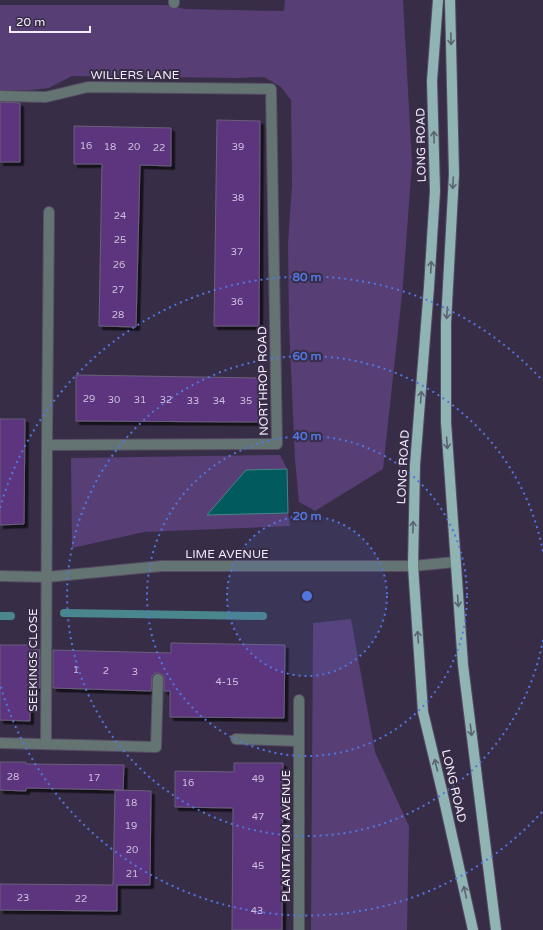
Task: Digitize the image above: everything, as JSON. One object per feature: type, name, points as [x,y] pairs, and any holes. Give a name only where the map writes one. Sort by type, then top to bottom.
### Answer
[{"type":"main road","name":"LONG ROAD","points":[[438,0],[432,81],[434,191],[430,287],[416,465],[413,566],[423,712],[473,930]]},
{"type":"main road","name":"LONG ROAD","points":[[450,0],[454,174],[446,323],[446,422],[463,665],[496,930]]},
{"type":"street","name":"WILLERS LANE","points":[[0,96],[46,97],[88,87],[271,89]]},
{"type":"street","name":"NORTHROP ROAD","points":[[47,445],[277,444],[271,89]]},
{"type":"street","points":[[47,577],[49,212]]},
{"type":"street","name":"LIME AVENUE","points":[[0,576],[47,577],[162,566],[413,566],[455,562]]},
{"type":"street","name":"SEEKINGS CLOSE","points":[[46,744],[47,577]]},
{"type":"street","points":[[0,744],[156,747],[158,679]]},
{"type":"street","name":"PLANTATION AVENUE","points":[[299,700],[299,930]]},
{"type":"street","points":[[236,739],[299,742]]},
{"type":"shaded area","points":[[285,0],[403,0],[412,163],[403,285],[383,469],[315,511],[299,502],[295,460],[289,324],[288,244],[292,185],[291,100],[281,87],[264,77],[72,76],[49,88],[31,90],[0,90],[0,5],[166,5],[185,9],[284,11]]},
{"type":"shaded area","points":[[280,455],[287,469],[246,470],[208,515],[288,513],[290,526],[144,532],[72,548],[71,458]]},
{"type":"shaded area","points":[[287,469],[288,513],[207,515],[246,470]]},
{"type":"shaded area","points":[[351,619],[375,752],[409,826],[407,930],[311,930],[313,623]]},
{"type":"building","points":[[0,102],[20,103],[20,162],[0,162]]},
{"type":"building","points":[[217,120],[260,121],[259,326],[214,326]]},
{"type":"building","points":[[74,126],[171,128],[171,166],[140,165],[136,327],[99,326],[102,164],[74,164]]},
{"type":"building","points":[[76,375],[259,378],[259,422],[76,421]]},
{"type":"building","points":[[0,419],[25,419],[24,524],[0,525]]},
{"type":"building","points":[[171,643],[285,645],[284,718],[170,717],[170,691],[164,691],[164,676],[159,673],[155,673],[152,676],[151,691],[53,688],[53,650],[171,653]]},
{"type":"building","points":[[0,645],[30,645],[30,649],[40,650],[40,688],[30,688],[30,721],[0,720]]},
{"type":"building","points":[[0,762],[26,762],[26,764],[124,765],[123,790],[26,788],[26,791],[0,790]]},
{"type":"building","points":[[234,763],[283,763],[282,930],[232,930],[233,808],[175,807],[175,771],[234,772]]},
{"type":"building","points":[[115,790],[151,791],[150,885],[117,885],[117,911],[0,910],[0,884],[113,885]]},
{"type":"waterway","points":[[64,613],[263,616]]},
{"type":"waterway","points":[[0,616],[11,616]]}]
